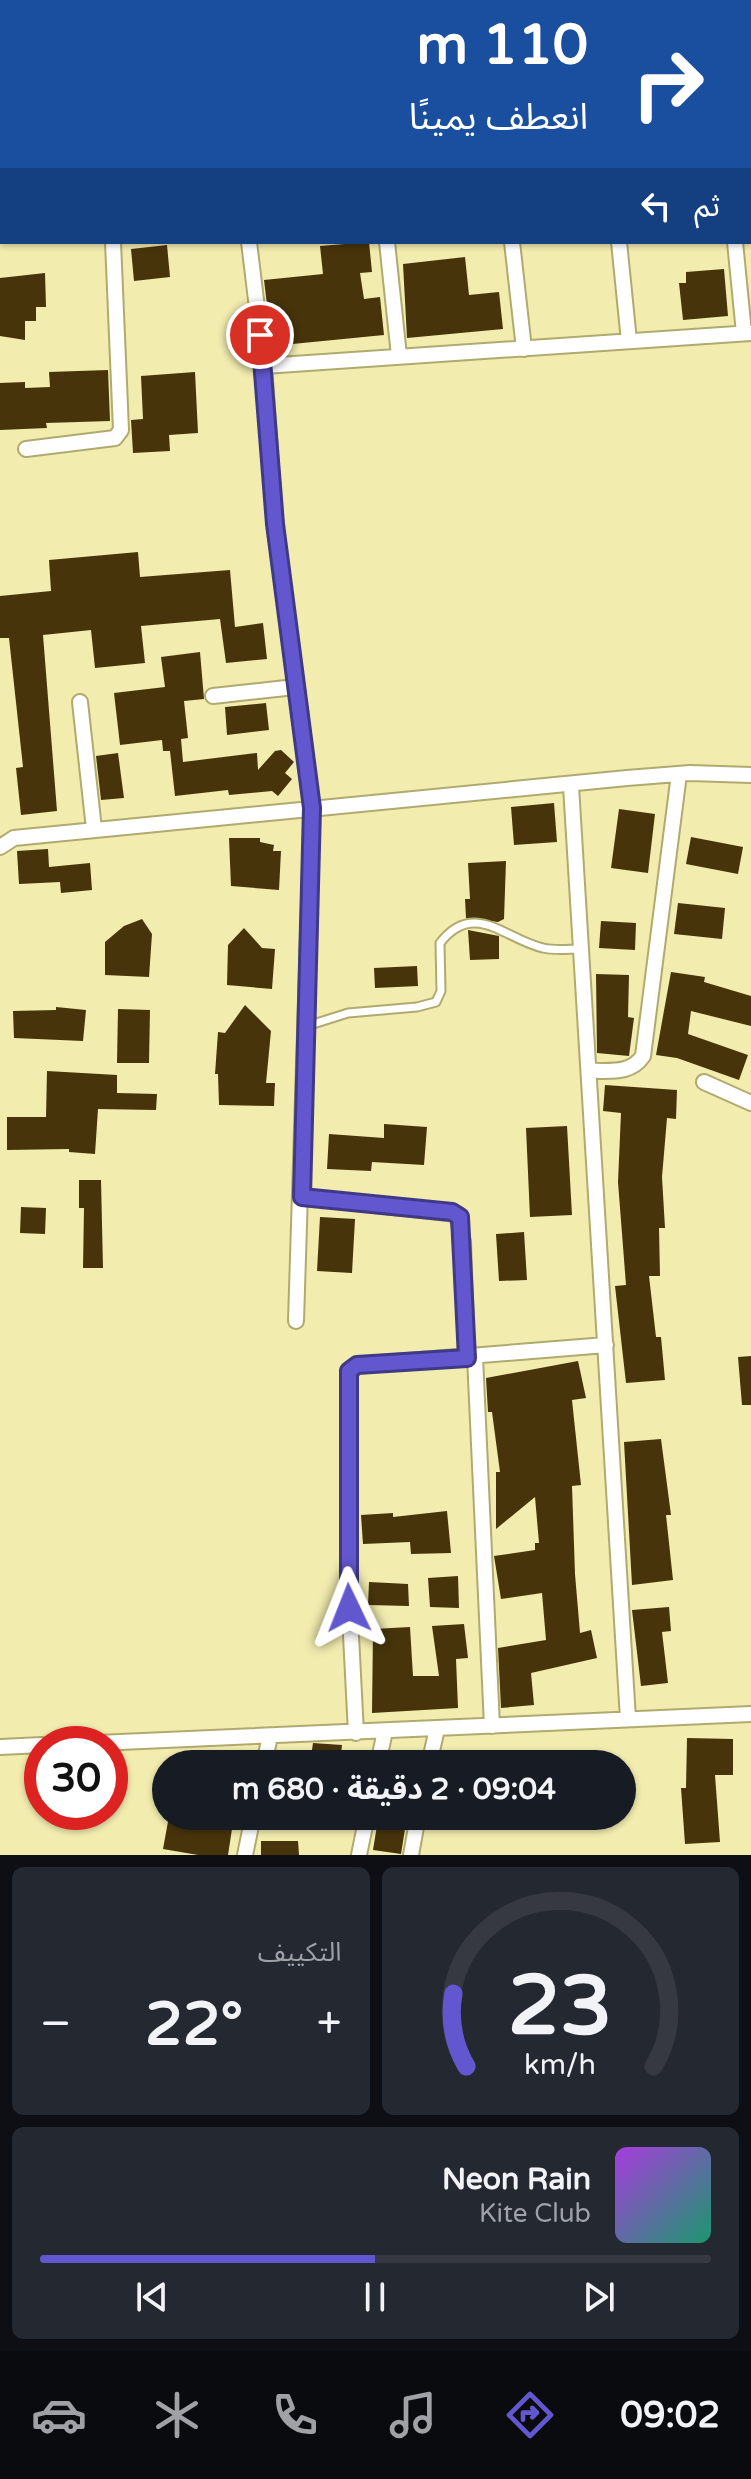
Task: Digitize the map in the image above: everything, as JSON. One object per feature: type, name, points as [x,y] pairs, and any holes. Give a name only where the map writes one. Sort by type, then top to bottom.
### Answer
[{"type":"street","points":[[26,449],[115,438],[121,430],[113,244]]},
{"type":"street","points":[[249,244],[264,366],[275,524],[312,808],[296,1321]]},
{"type":"street","points":[[387,244],[399,356]]},
{"type":"street","points":[[512,244],[524,349]]},
{"type":"street","points":[[619,244],[629,341]]},
{"type":"street","points":[[264,366],[748,333],[735,244]]},
{"type":"street","points":[[213,696],[295,687]]},
{"type":"street","points":[[80,702],[94,829]]},
{"type":"street","points":[[0,847],[14,838],[312,808],[679,774],[751,775]]},
{"type":"street","points":[[589,1071],[628,1069],[636,1066],[643,1056],[679,774]]},
{"type":"street","points":[[571,786],[628,1719]]},
{"type":"street","points":[[704,1082],[751,1102]]},
{"type":"street","points":[[302,1197],[457,1214],[463,1242],[471,1357],[492,1726]]},
{"type":"street","points":[[356,1733],[348,1577],[349,1371],[357,1365],[606,1345]]},
{"type":"street","points":[[128,1742],[751,1714]]},
{"type":"street","points":[[432,1750],[437,1729]]},
{"type":"street","points":[[381,1750],[385,1731]]},
{"type":"street","points":[[267,1750],[270,1736]]},
{"type":"street","points":[[1,1752],[24,1748]]},
{"type":"street","points":[[245,1855],[250,1830]]},
{"type":"street","points":[[359,1855],[364,1830]]},
{"type":"street","points":[[411,1855],[415,1830]]},
{"type":"lane","points":[[307,1026],[348,1013],[425,1007],[436,1002],[441,991],[439,947],[448,935],[466,925],[488,924],[541,948],[581,949]]},
{"type":"building","points":[[369,244],[372,272],[360,273],[364,299],[380,297],[384,335],[272,346],[264,280],[323,274],[320,246]]},
{"type":"building","points":[[167,245],[170,277],[134,281],[131,249]]},
{"type":"building","points":[[465,257],[469,295],[499,292],[503,329],[407,338],[403,264]]},
{"type":"building","points":[[724,269],[728,316],[683,320],[679,283],[686,283],[686,272]]},
{"type":"building","points":[[45,273],[46,307],[36,307],[36,321],[25,321],[25,340],[0,336],[0,278]]},
{"type":"building","points":[[108,370],[110,421],[46,423],[47,428],[0,430],[0,383],[25,382],[25,388],[50,387],[49,372]]},
{"type":"building","points":[[195,372],[198,433],[169,435],[170,451],[133,453],[131,420],[143,419],[141,376]]},
{"type":"building","points":[[138,552],[140,577],[230,570],[235,627],[263,623],[267,659],[226,663],[220,619],[141,626],[145,663],[95,668],[91,630],[43,635],[57,811],[21,815],[16,768],[23,767],[9,638],[0,638],[0,596],[51,591],[49,560]]},
{"type":"building","points":[[200,652],[204,699],[184,701],[188,738],[181,739],[183,762],[257,753],[258,770],[275,751],[281,750],[294,762],[285,773],[292,779],[278,796],[272,791],[229,795],[228,790],[175,796],[170,751],[163,751],[162,740],[120,745],[114,693],[165,687],[161,657]]},
{"type":"building","points":[[266,703],[269,730],[227,735],[225,707]]},
{"type":"building","points":[[118,753],[124,798],[101,800],[96,756]]},
{"type":"building","points":[[554,803],[557,842],[514,845],[511,807]]},
{"type":"building","points":[[619,809],[655,814],[648,873],[611,868]]},
{"type":"building","points":[[691,837],[743,847],[738,874],[686,864]]},
{"type":"building","points":[[229,838],[260,838],[260,842],[274,845],[273,851],[281,851],[279,890],[231,886]]},
{"type":"building","points":[[48,849],[49,867],[90,863],[92,890],[61,893],[60,882],[19,884],[17,851]]},
{"type":"building","points":[[506,861],[504,919],[498,922],[466,918],[465,899],[470,899],[468,863]]},
{"type":"building","points":[[678,903],[725,908],[722,939],[674,934]]},
{"type":"building","points":[[142,919],[152,934],[149,977],[105,975],[105,942],[124,926]]},
{"type":"building","points":[[601,921],[636,923],[635,950],[599,948]]},
{"type":"building","points":[[244,928],[262,948],[275,949],[272,989],[227,985],[228,945]]},
{"type":"building","points":[[468,930],[499,936],[499,959],[470,960]]},
{"type":"building","points":[[417,966],[418,986],[375,988],[374,968]]},
{"type":"building","points":[[671,972],[705,977],[704,982],[751,996],[751,1026],[691,1011],[688,1034],[748,1055],[739,1080],[677,1058],[656,1055]]},
{"type":"building","points":[[596,974],[629,975],[628,1017],[634,1018],[629,1056],[597,1053]]},
{"type":"building","points":[[245,1005],[271,1031],[266,1083],[275,1083],[274,1106],[219,1105],[218,1074],[215,1074],[218,1032],[225,1033]]},
{"type":"building","points":[[56,1007],[86,1010],[83,1041],[14,1038],[13,1011],[56,1010]]},
{"type":"building","points":[[118,1009],[150,1010],[149,1063],[117,1063]]},
{"type":"building","points":[[47,1071],[117,1075],[117,1093],[157,1094],[156,1110],[98,1109],[95,1154],[69,1152],[69,1149],[7,1150],[7,1117],[46,1117]]},
{"type":"building","points":[[605,1085],[677,1090],[676,1119],[667,1118],[662,1177],[665,1228],[659,1228],[660,1276],[649,1276],[656,1337],[661,1337],[665,1380],[626,1383],[615,1286],[626,1285],[618,1182],[621,1113],[603,1111]]},
{"type":"building","points":[[384,1124],[427,1127],[424,1165],[372,1162],[371,1171],[327,1169],[329,1134],[384,1138]]},
{"type":"building","points":[[567,1126],[572,1215],[530,1217],[526,1128]]},
{"type":"building","points":[[79,1180],[101,1180],[103,1268],[83,1268],[84,1208],[79,1208]]},
{"type":"building","points":[[21,1207],[46,1208],[45,1234],[20,1233]]},
{"type":"building","points":[[320,1217],[355,1219],[352,1273],[317,1271]]},
{"type":"building","points":[[524,1232],[527,1280],[499,1281],[496,1234]]},
{"type":"building","points":[[751,1356],[751,1405],[742,1405],[738,1357]]},
{"type":"building","points":[[578,1361],[586,1398],[572,1400],[581,1485],[572,1486],[575,1574],[580,1633],[591,1630],[597,1658],[531,1673],[534,1705],[501,1708],[498,1648],[546,1640],[542,1593],[501,1599],[494,1556],[535,1550],[535,1543],[539,1543],[535,1497],[496,1529],[496,1472],[500,1472],[492,1412],[488,1412],[486,1378]]},
{"type":"building","points":[[661,1439],[671,1515],[666,1515],[673,1580],[632,1585],[624,1442]]},
{"type":"building","points":[[447,1511],[451,1553],[411,1554],[410,1542],[363,1544],[361,1515],[393,1513],[393,1517]]},
{"type":"building","points":[[458,1576],[459,1608],[430,1607],[428,1578]]},
{"type":"building","points":[[369,1582],[408,1584],[409,1606],[368,1605]]},
{"type":"building","points":[[669,1607],[671,1631],[662,1632],[668,1683],[641,1686],[632,1610]]},
{"type":"building","points":[[464,1624],[468,1658],[456,1659],[458,1708],[372,1713],[373,1629],[410,1627],[413,1676],[439,1676],[432,1626]]},
{"type":"building","points":[[687,1738],[733,1739],[733,1775],[715,1775],[720,1842],[685,1844],[681,1788],[686,1788]]},
{"type":"building","points":[[313,1743],[342,1745],[341,1750],[312,1750]]},
{"type":"building","points":[[166,1830],[232,1830],[228,1855],[198,1855],[163,1849]]},
{"type":"building","points":[[376,1830],[405,1830],[401,1854],[373,1850]]},
{"type":"building","points":[[261,1841],[298,1841],[299,1855],[261,1855]]},
{"type":"route","points":[[260,335],[275,524],[312,808],[302,1197],[452,1212],[460,1217],[463,1242],[467,1358],[357,1365],[349,1371],[349,1608]]}]
